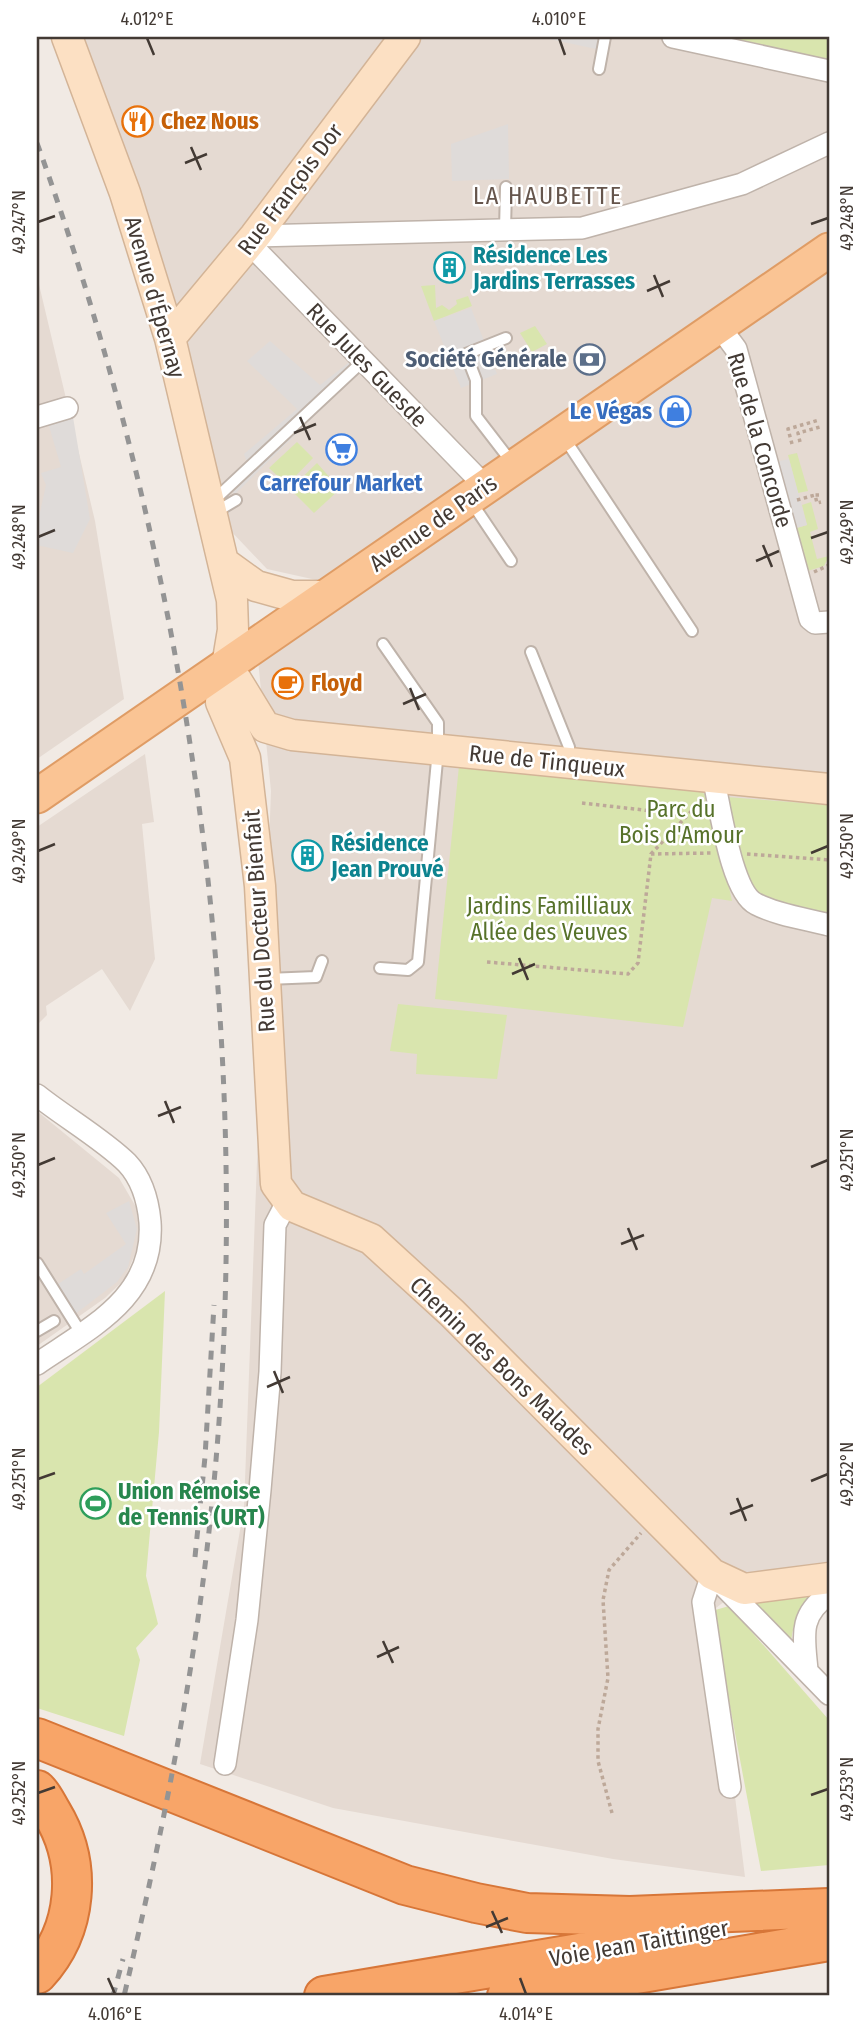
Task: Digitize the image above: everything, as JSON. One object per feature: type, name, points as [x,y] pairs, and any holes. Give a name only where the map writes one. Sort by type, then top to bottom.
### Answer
[{"type":"highway","points":[[37,1738],[405,1885],[477,1903],[527,1913],[630,1916],[829,1909]]},
{"type":"highway","points":[[37,1790],[62,1829],[69,1851],[72,1894],[61,1938],[50,1960],[37,1974]]},
{"type":"highway","name":"Voie Jean Taittinger","points":[[324,1996],[829,1909]]},
{"type":"highway","name":"Voie Jean Taittinger","points":[[507,1996],[829,1941]]},
{"type":"main road","name":"Avenue de Paris","points":[[37,796],[829,250]]},
{"type":"street","name":"Avenue d'Épernay","points":[[67,37],[125,193],[219,506],[224,563],[232,600],[233,630],[227,665]]},
{"type":"street","name":"Rue François Dor","points":[[170,338],[252,240],[405,37]]},
{"type":"street","points":[[673,37],[829,71]]},
{"type":"street","points":[[252,240],[582,228],[742,184],[829,143]]},
{"type":"street","name":"Rue Jules Guesde","points":[[252,240],[363,361],[477,492]]},
{"type":"street","name":"Rue de la Concorde","points":[[719,326],[736,349],[810,619],[815,623],[829,622]]},
{"type":"street","points":[[224,563],[256,586],[292,596],[326,596]]},
{"type":"street","points":[[227,665],[265,727],[247,741],[243,753]]},
{"type":"street","name":"Rue du Docteur Bienfait","points":[[225,1764],[247,1620],[260,1490],[270,1372],[275,1225],[282,1192],[260,886],[243,753],[221,702],[227,665]]},
{"type":"street","name":"Rue de Tinqueux","points":[[265,727],[292,735],[569,763],[715,785],[829,789]]},
{"type":"street","points":[[715,785],[737,880],[746,897],[764,907],[829,925]]},
{"type":"street","points":[[37,1095],[126,1163],[141,1182],[149,1206],[151,1243],[141,1277],[114,1311],[37,1364]]},
{"type":"street","name":"Chemin des Bons Malades","points":[[282,1192],[292,1206],[371,1239],[452,1313],[829,1694]]},
{"type":"street","points":[[712,1574],[703,1602],[730,1787]]},
{"type":"street","name":"Chemin des Bons Malades","points":[[712,1574],[744,1589],[829,1578]]},
{"type":"street","points":[[807,1670],[803,1630],[815,1605],[829,1594]]},
{"type":"lane","points":[[598,69],[605,37]]},
{"type":"lane","points":[[505,230],[506,187]]},
{"type":"lane","points":[[506,338],[466,354],[476,380],[476,416],[514,467]]},
{"type":"lane","points":[[219,506],[363,361]]},
{"type":"lane","points":[[561,434],[692,631]]},
{"type":"lane","points":[[477,492],[511,561]]},
{"type":"lane","points":[[380,968],[408,970],[416,967],[418,962],[438,750],[438,723],[383,644]]},
{"type":"lane","points":[[531,652],[569,747],[569,763]]},
{"type":"lane","points":[[265,979],[316,977],[322,961]]},
{"type":"lane","points":[[37,1263],[81,1333]]},
{"type":"lane","points":[[37,1331],[54,1321]]},
{"type":"path","points":[[792,444],[788,429],[819,421]]},
{"type":"path","points":[[800,442],[797,433],[820,427]]},
{"type":"path","points":[[814,495],[817,503],[821,502]]},
{"type":"path","points":[[487,962],[616,976],[628,974],[638,963],[651,854],[715,785]]},
{"type":"path","points":[[582,803],[687,815]]},
{"type":"path","points":[[612,1813],[598,1761],[598,1729],[608,1678],[603,1600],[609,1570],[625,1548],[657,1519]]},
{"type":"shaded area","points":[[77,37],[829,37],[829,234],[321,581],[267,569],[229,529]]},
{"type":"shaded area","points":[[540,37],[599,37],[596,49]]},
{"type":"shaded area","points":[[508,124],[509,179],[452,181],[451,144]]},
{"type":"shaded area","points":[[829,272],[829,1563],[759,1575],[712,1611],[745,1877],[613,1859],[333,1808],[200,1764],[244,1507],[271,791],[258,660]]},
{"type":"shaded area","points":[[37,276],[95,521],[124,699],[37,759]]},
{"type":"shaded area","points":[[471,308],[497,374],[461,388],[434,321]]},
{"type":"shaded area","points":[[270,341],[320,385],[352,360],[361,369],[340,385],[335,396],[234,495],[230,482],[249,468],[244,454],[297,409],[247,361]]},
{"type":"shaded area","points":[[73,417],[90,519],[73,553],[37,545],[37,526],[46,485],[41,473],[61,467],[49,426]]},
{"type":"shaded area","points":[[789,459],[807,525],[793,529],[775,462]]},
{"type":"shaded area","points":[[145,754],[154,822],[142,824],[155,959],[130,1011],[102,969],[46,1006],[47,1015],[37,1025],[37,827]]},
{"type":"shaded area","points":[[37,1111],[119,1178],[136,1207],[139,1227],[138,1247],[124,1280],[105,1298],[37,1346]]},
{"type":"shaded area","points":[[129,1201],[137,1229],[128,1267],[117,1282],[74,1315],[55,1286],[81,1269],[84,1274],[126,1244],[106,1213]]},
{"type":"green space","points":[[726,37],[829,37],[829,62]]},
{"type":"green space","points":[[435,285],[436,308],[442,305],[449,310],[457,304],[456,300],[468,296],[472,306],[434,321],[421,286]]},
{"type":"green space","points":[[535,326],[547,344],[532,352],[520,333]]},
{"type":"green space","points":[[297,442],[313,458],[287,485],[269,468]]},
{"type":"green space","points":[[797,453],[808,491],[798,493],[788,455]]},
{"type":"green space","points":[[317,463],[340,489],[314,513],[290,489]]},
{"type":"green space","points":[[811,502],[818,529],[810,532],[817,559],[829,556],[824,566],[804,572],[793,529],[807,525],[802,505]]},
{"type":"green space","name":"Jardins Familliaux Allée des Veuves","points":[[459,766],[701,791],[710,799],[732,901],[712,898],[683,1027],[435,999]]},
{"type":"green space","points":[[727,797],[829,805],[829,916],[761,902],[743,871]]},
{"type":"green space","points":[[398,1004],[507,1015],[497,1079],[416,1074],[417,1054],[390,1051]]},
{"type":"green space","name":"Union Rémoise de Tennis (URT)","points":[[165,1291],[159,1432],[146,1576],[158,1624],[136,1648],[140,1660],[124,1736],[37,1708],[37,1387]]},
{"type":"green space","points":[[820,1586],[800,1612],[791,1643],[744,1596]]},
{"type":"green space","points":[[729,1606],[829,1720],[829,1865],[761,1871],[712,1611]]},
{"type":"railway","points":[[37,143],[92,308],[137,477],[174,649],[201,822],[219,997],[226,1173],[223,1348],[210,1522],[185,1701],[151,1878],[124,1996]]},
{"type":"railway","points":[[195,1557],[205,1457],[214,1305]]},
{"type":"railway","points":[[113,1996],[123,1959]]},
{"type":"place","name":"Chez Nous","points":[[138,121]]},
{"type":"place","name":"Résidence Les Jardins Terrasses","points":[[450,268]]},
{"type":"place","name":"Société Générale","points":[[590,359]]},
{"type":"place","name":"Le Végas","points":[[675,411]]},
{"type":"place","name":"Carrefour Market","points":[[341,449]]},
{"type":"place","name":"Floyd","points":[[288,683]]},
{"type":"place","name":"Résidence Jean Prouvé","points":[[308,856]]},
{"type":"place","name":"Union Rémoise de Tennis (URT)","points":[[95,1504]]},
{"type":"district","name":"LA HAUBETTE","points":[[548,196]]},
{"type":"park label","name":"Parc du Bois d'Amour","points":[[681,822]]}]
